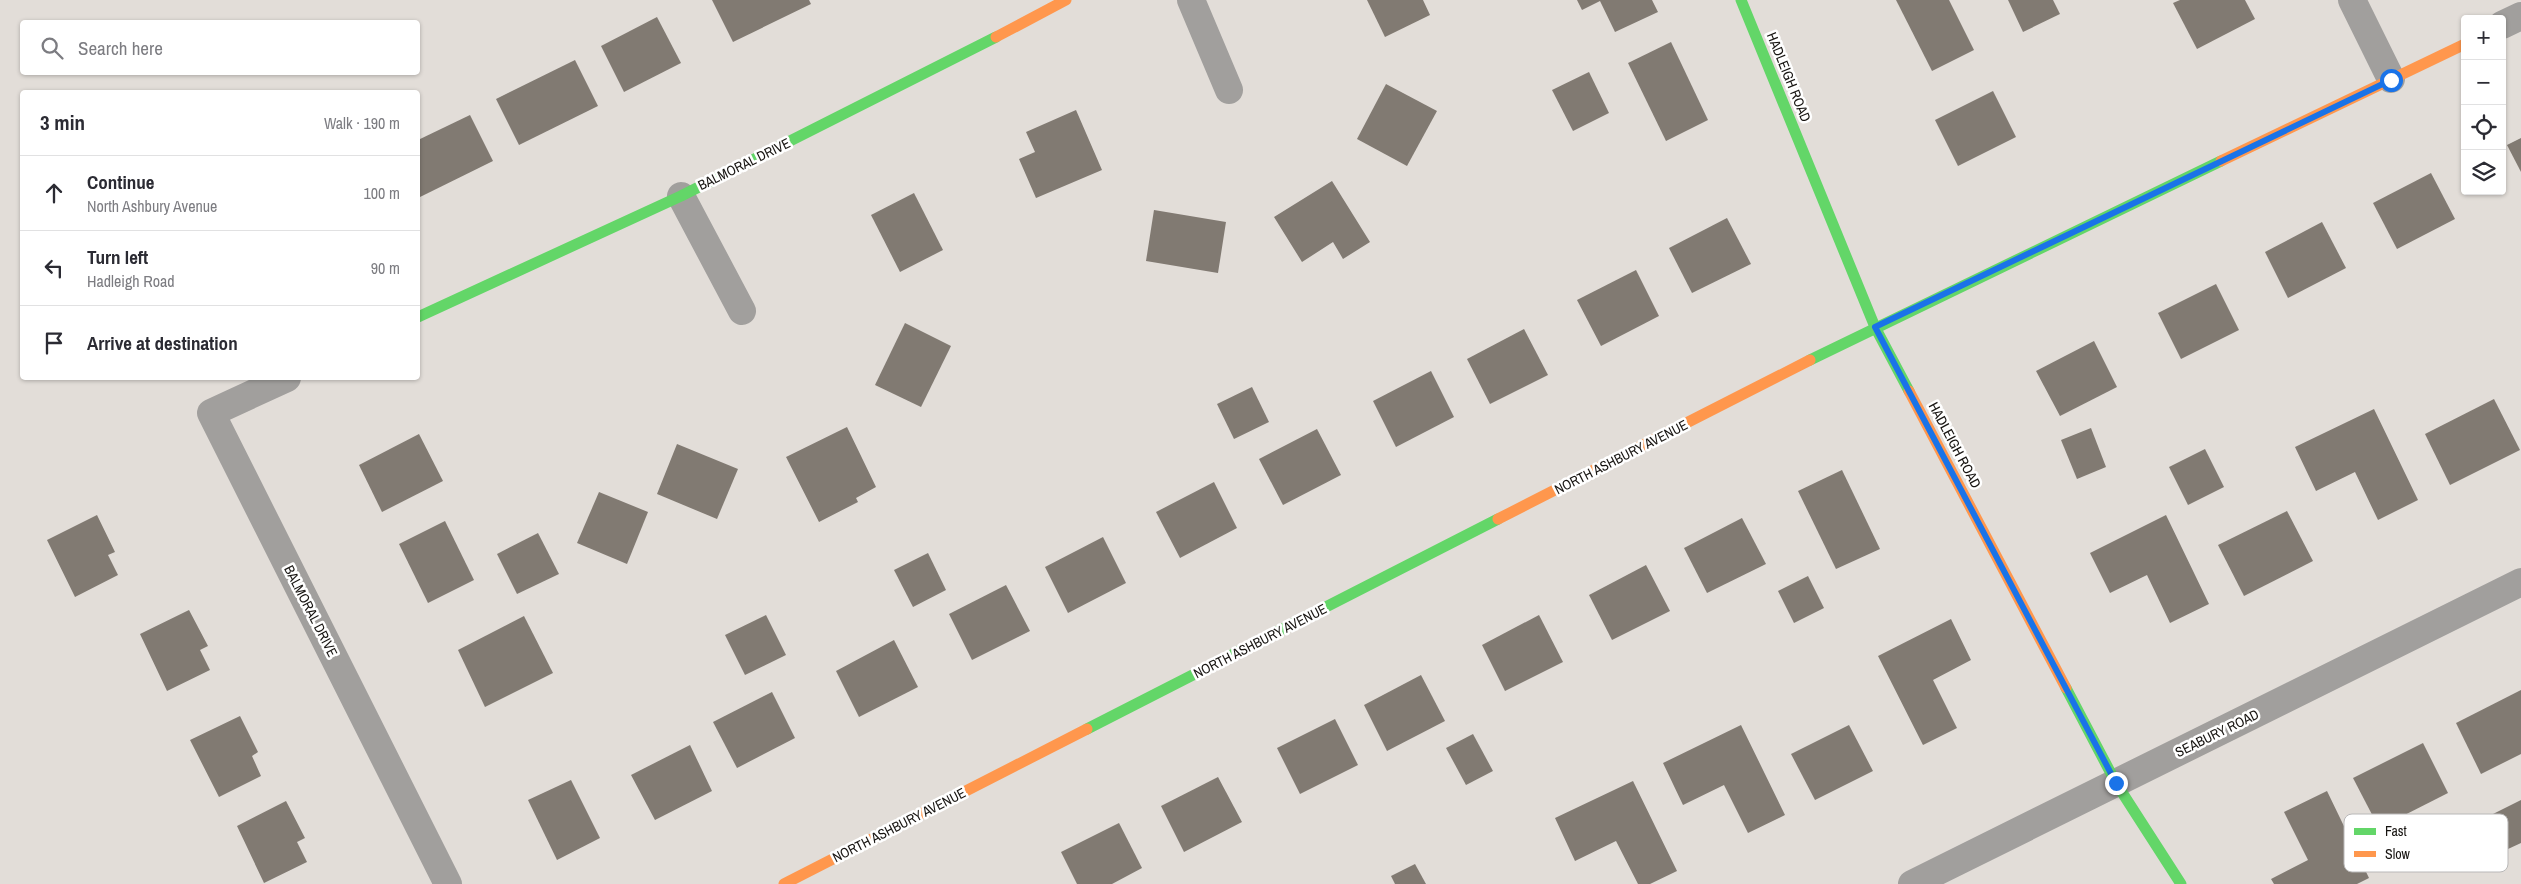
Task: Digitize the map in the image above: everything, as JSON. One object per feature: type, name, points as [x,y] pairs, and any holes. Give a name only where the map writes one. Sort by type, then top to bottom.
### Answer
[{"type":"street","name":"BALMORAL DRIVE","points":[[420,316],[681,196],[900,87],[1066,0]]},
{"type":"street","points":[[1191,0],[1229,90]]},
{"type":"street","name":"HADLEIGH ROAD","points":[[1741,0],[1875,327],[2116,783],[2181,884]]},
{"type":"street","points":[[2352,0],[2391,80]]},
{"type":"street","points":[[2506,24],[2521,16]]},
{"type":"street","name":"NORTH ASHBURY AVENUE","points":[[784,884],[1875,327],[2461,46]]},
{"type":"street","points":[[681,196],[742,311]]},
{"type":"street","name":"BALMORAL DRIVE","points":[[283,380],[211,412],[448,884]]},
{"type":"street","name":"SEABURY ROAD","points":[[1912,884],[2521,582]]},
{"type":"building","points":[[712,0],[809,0],[811,4],[733,42]]},
{"type":"building","points":[[1367,0],[1423,0],[1430,15],[1385,37]]},
{"type":"building","points":[[1577,0],[1652,0],[1658,12],[1615,32],[1600,1],[1582,10]]},
{"type":"building","points":[[1896,0],[1949,0],[1974,50],[1932,71]]},
{"type":"building","points":[[2008,0],[2053,0],[2060,14],[2023,32]]},
{"type":"building","points":[[2180,0],[2245,0],[2255,19],[2197,49],[2173,3]]},
{"type":"building","points":[[657,17],[681,63],[624,92],[601,46]]},
{"type":"building","points":[[1671,42],[1708,120],[1666,141],[1628,63]]},
{"type":"building","points":[[575,60],[598,106],[519,145],[496,99]]},
{"type":"building","points":[[1589,72],[1609,113],[1573,131],[1552,90]]},
{"type":"building","points":[[1386,84],[1437,111],[1407,166],[1357,139]]},
{"type":"building","points":[[1993,91],[2016,137],[1958,166],[1935,120]]},
{"type":"building","points":[[1076,110],[1102,170],[1036,198],[1019,159],[1035,152],[1026,132]]},
{"type":"building","points":[[470,115],[493,161],[420,197],[420,139]]},
{"type":"building","points":[[2521,138],[2521,172],[2507,145]]},
{"type":"building","points":[[2431,173],[2455,219],[2397,249],[2373,203]]},
{"type":"building","points":[[1332,181],[1370,242],[1343,259],[1333,242],[1302,262],[1274,217]]},
{"type":"building","points":[[914,193],[943,250],[900,272],[871,215]]},
{"type":"building","points":[[1154,210],[1226,222],[1218,273],[1146,261]]},
{"type":"building","points":[[1727,218],[1751,264],[1692,293],[1669,248]]},
{"type":"building","points":[[2322,222],[2346,268],[2288,298],[2265,252]]},
{"type":"building","points":[[1636,270],[1659,316],[1601,346],[1577,300]]},
{"type":"building","points":[[2216,284],[2239,330],[2181,359],[2158,313]]},
{"type":"building","points":[[905,323],[951,346],[921,407],[875,385]]},
{"type":"building","points":[[1524,329],[1548,375],[1490,404],[1467,359]]},
{"type":"building","points":[[2094,341],[2117,387],[2060,416],[2036,371]]},
{"type":"building","points":[[1431,371],[1454,417],[1396,447],[1373,401]]},
{"type":"building","points":[[1252,387],[1269,422],[1234,439],[1217,404]]},
{"type":"building","points":[[2494,399],[2520,450],[2450,485],[2425,434]]},
{"type":"building","points":[[2374,409],[2418,500],[2378,520],[2355,472],[2316,491],[2295,447]]},
{"type":"building","points":[[847,427],[876,487],[856,498],[858,502],[819,522],[786,457]]},
{"type":"building","points":[[2091,428],[2106,467],[2077,479],[2061,440]]},
{"type":"building","points":[[1317,429],[1341,475],[1283,505],[1259,459]]},
{"type":"building","points":[[419,434],[443,481],[382,512],[359,465]]},
{"type":"building","points":[[677,444],[738,469],[717,519],[657,494]]},
{"type":"building","points":[[2205,449],[2224,487],[2188,505],[2169,467]]},
{"type":"building","points":[[1842,470],[1880,549],[1836,569],[1798,491]]},
{"type":"building","points":[[1214,482],[1237,528],[1180,558],[1156,512]]},
{"type":"building","points":[[599,492],[648,512],[627,564],[577,543]]},
{"type":"building","points":[[2287,511],[2313,561],[2244,596],[2218,545]]},
{"type":"building","points":[[97,515],[115,552],[108,555],[118,575],[75,597],[47,540]]},
{"type":"building","points":[[2166,515],[2209,604],[2170,623],[2147,575],[2110,593],[2090,553]]},
{"type":"building","points":[[1742,518],[1766,564],[1707,593],[1684,548]]},
{"type":"building","points":[[445,521],[474,580],[428,603],[399,544]]},
{"type":"building","points":[[538,533],[559,574],[517,594],[497,554]]},
{"type":"building","points":[[1103,537],[1126,583],[1068,613],[1045,567]]},
{"type":"building","points":[[928,553],[946,590],[913,607],[894,570]]},
{"type":"building","points":[[1646,565],[1670,611],[1612,640],[1589,595]]},
{"type":"building","points":[[1808,576],[1824,608],[1794,623],[1778,591]]},
{"type":"building","points":[[1006,585],[1030,631],[972,660],[949,614]]},
{"type":"building","points":[[189,610],[208,646],[200,650],[210,670],[167,691],[140,634]]},
{"type":"building","points":[[766,615],[786,655],[745,675],[725,635]]},
{"type":"building","points":[[1539,615],[1563,662],[1505,691],[1482,645]]},
{"type":"building","points":[[524,616],[553,673],[485,707],[458,650]]},
{"type":"building","points":[[1951,619],[1971,660],[1933,680],[1957,728],[1923,745],[1878,656]]},
{"type":"building","points":[[894,640],[918,687],[859,717],[836,671]]},
{"type":"building","points":[[1421,675],[1445,721],[1387,751],[1364,705]]},
{"type":"building","points":[[2521,690],[2521,754],[2481,774],[2456,723]]},
{"type":"building","points":[[772,692],[795,738],[737,768],[713,722]]},
{"type":"building","points":[[240,716],[258,752],[252,756],[261,776],[219,797],[190,740]]},
{"type":"building","points":[[1335,719],[1358,765],[1300,794],[1277,748]]},
{"type":"building","points":[[1741,725],[1785,815],[1748,833],[1724,785],[1683,805],[1663,763]]},
{"type":"building","points":[[1849,725],[1873,771],[1815,800],[1791,754]]},
{"type":"building","points":[[1473,734],[1493,771],[1466,785],[1446,748]]},
{"type":"building","points":[[2423,743],[2448,793],[2407,814],[2372,814],[2353,778]]},
{"type":"building","points":[[690,745],[712,791],[655,820],[631,775]]},
{"type":"building","points":[[1218,777],[1242,822],[1184,852],[1161,806]]},
{"type":"building","points":[[571,780],[600,838],[557,860],[528,800]]},
{"type":"building","points":[[1633,781],[1677,871],[1650,884],[1638,884],[1616,841],[1575,861],[1555,818]]},
{"type":"building","points":[[2327,791],[2344,826],[2344,872],[2366,872],[2369,878],[2357,884],[2274,884],[2271,879],[2308,860],[2284,812]]},
{"type":"building","points":[[2521,800],[2521,843],[2508,849],[2508,814],[2493,814]]},
{"type":"building","points":[[286,801],[305,838],[297,842],[307,862],[264,883],[237,826]]},
{"type":"building","points":[[1119,823],[1142,868],[1112,884],[1077,884],[1061,852]]},
{"type":"building","points":[[1415,864],[1426,884],[1395,884],[1391,876]]},
{"type":"traffic: fast","points":[[1741,0],[1875,327],[1909,391]]},
{"type":"traffic: fast","points":[[420,316],[681,196],[996,37]]},
{"type":"traffic: fast","points":[[1810,360],[2221,161]]},
{"type":"traffic: fast","points":[[1087,729],[1498,519]]},
{"type":"traffic: fast","points":[[2066,688],[2116,783],[2181,884]]},
{"type":"traffic: slow","points":[[996,37],[1066,0]]},
{"type":"traffic: slow","points":[[2221,161],[2461,46]]},
{"type":"traffic: slow","points":[[1498,519],[1810,360]]},
{"type":"traffic: slow","points":[[1909,391],[2066,688]]},
{"type":"traffic: slow","points":[[784,884],[1087,729]]},
{"type":"route","points":[[2116,783],[1875,327],[2391,80]]}]
